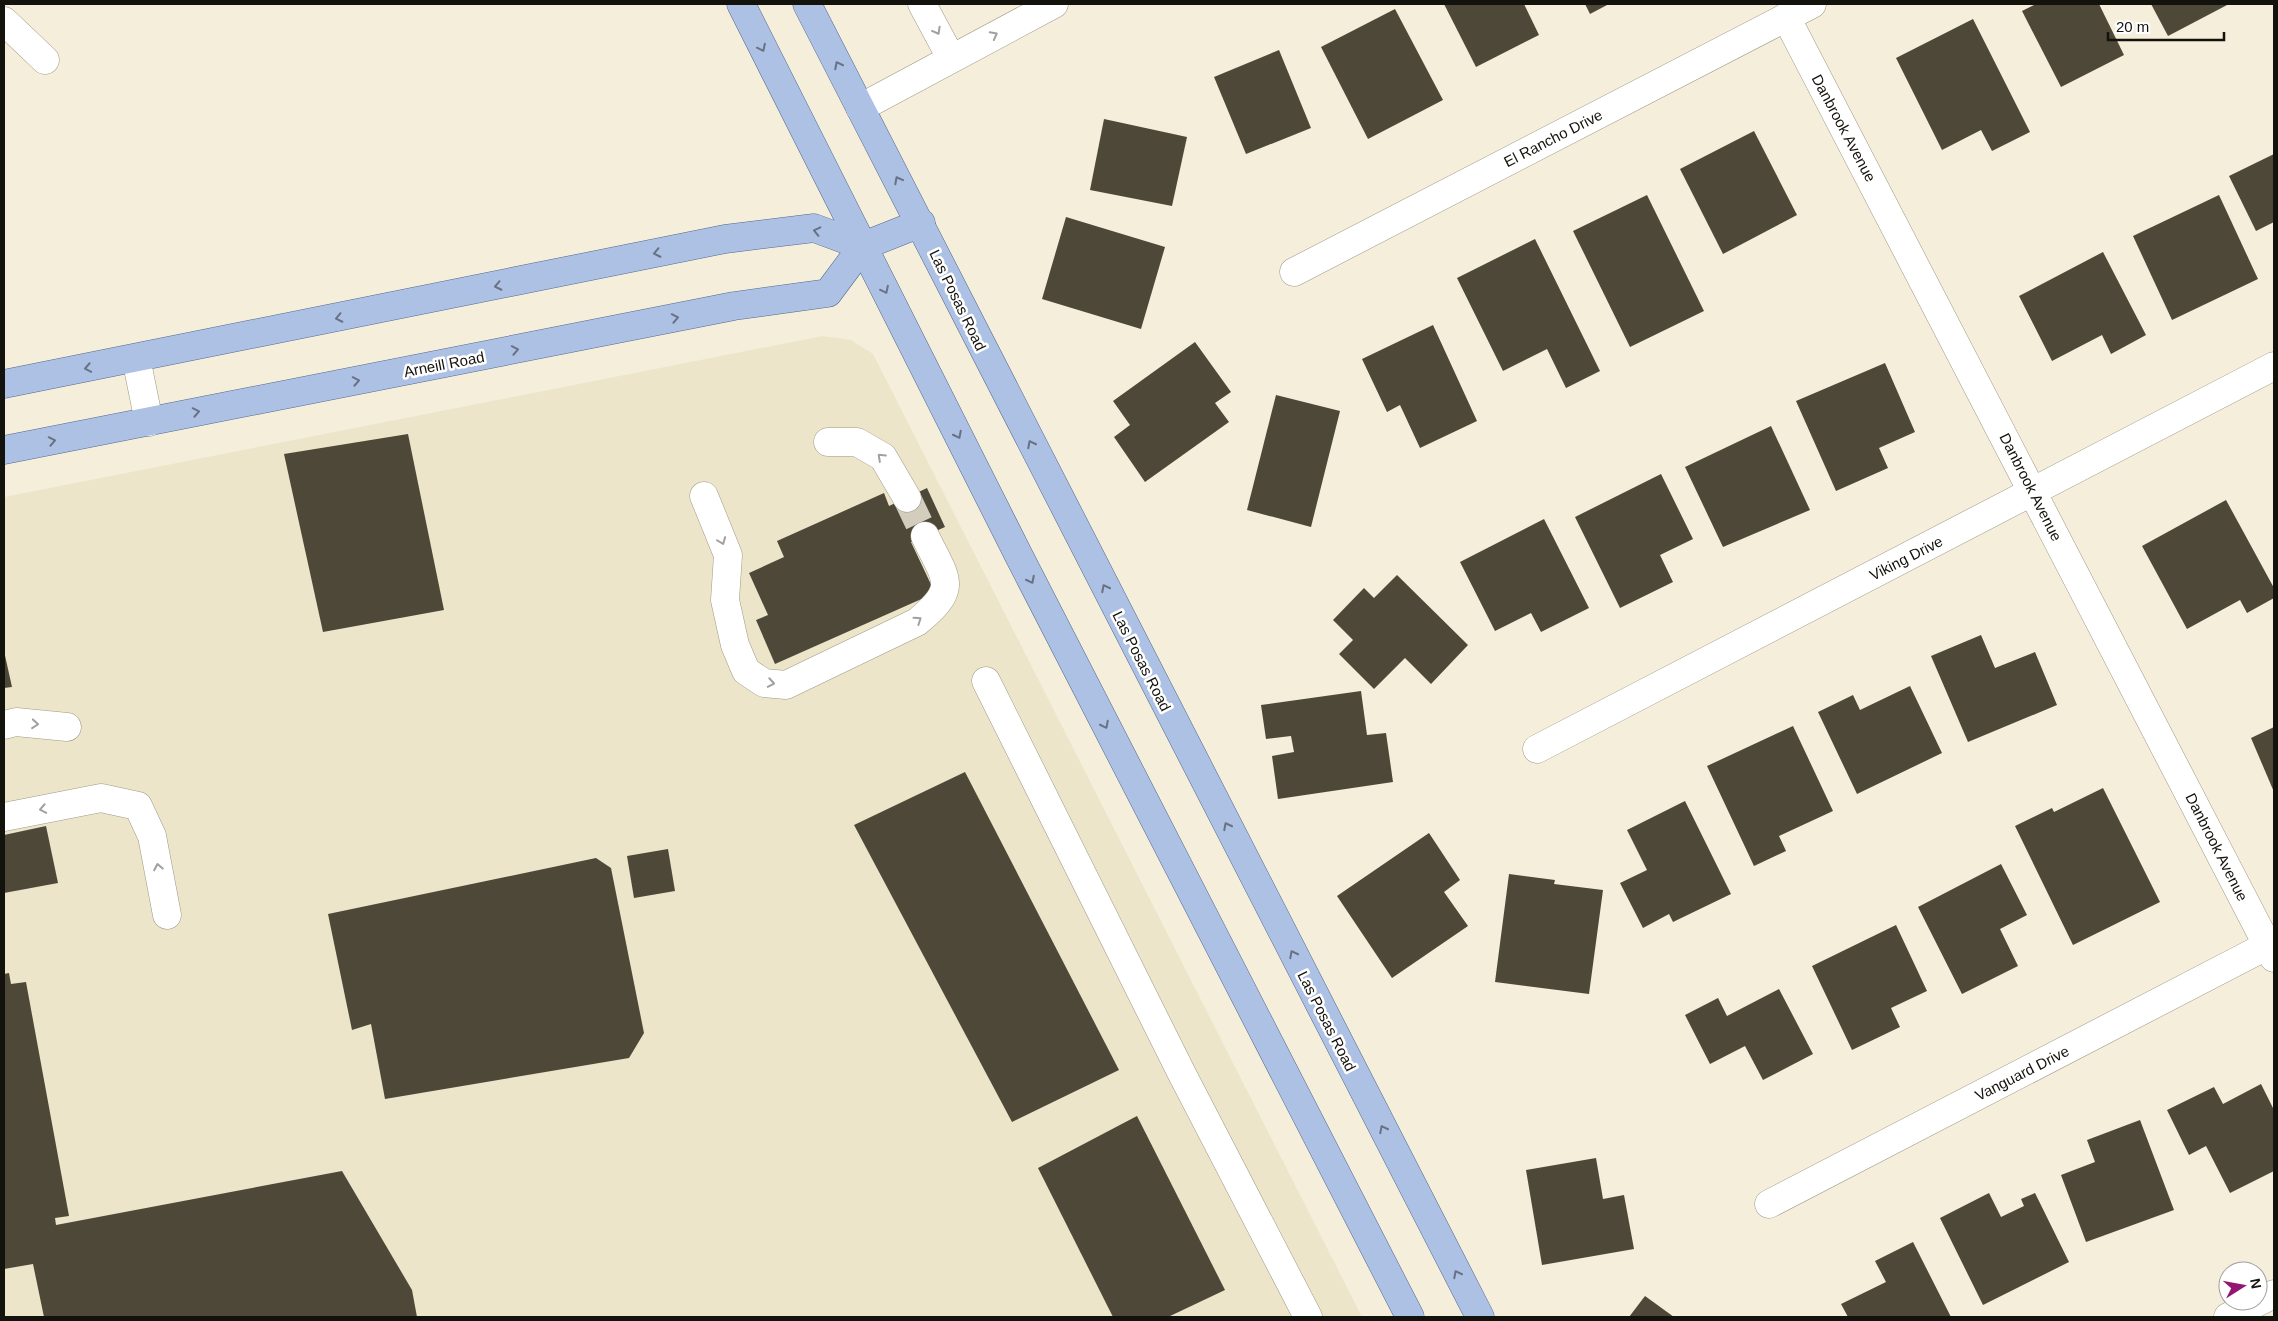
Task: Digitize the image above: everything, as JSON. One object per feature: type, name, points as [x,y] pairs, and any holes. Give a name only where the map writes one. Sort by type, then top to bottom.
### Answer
[{"type":"main road","points":[[741,4],[1028,573],[1410,1317]]},
{"type":"main road","name":"Las Posas Road","points":[[807,4],[921,223],[959,304],[1480,1317]]},
{"type":"main road","points":[[4,384],[725,239],[814,228],[863,246],[921,223]]},
{"type":"main road","name":"Arneill Road","points":[[4,450],[734,306],[828,293],[863,246]]},
{"type":"street","points":[[922,4],[951,58]]},
{"type":"street","points":[[860,108],[1054,4]]},
{"type":"street","name":"El Rancho Drive","points":[[1294,272],[1812,4]]},
{"type":"street","name":"Danbrook Avenue","points":[[1786,17],[2272,948]]},
{"type":"street","points":[[4,20],[45,60]]},
{"type":"street","points":[[136,358],[148,422]]},
{"type":"street","name":"Viking Drive","points":[[1537,749],[2274,366]]},
{"type":"street","points":[[828,442],[857,442],[883,457],[907,498]]},
{"type":"street","points":[[704,496],[728,555],[725,600],[735,645],[746,671],[764,682],[786,685],[917,622],[935,607],[944,595],[945,579],[925,536]]},
{"type":"street","points":[[986,681],[1181,1072],[1308,1317]]},
{"type":"street","points":[[4,725],[16,722],[67,727]]},
{"type":"street","points":[[4,817],[102,798],[138,806],[152,836],[167,915]]},
{"type":"street","name":"Vanguard Drive","points":[[1769,1204],[2272,948]]},
{"type":"street","points":[[2228,1317],[2274,1294]]},
{"type":"shaded area","points":[[823,336],[851,340],[873,354],[1362,1317],[4,1317],[4,497]]},
{"type":"building","points":[[1444,4],[1524,4],[1539,35],[1476,67]]},
{"type":"building","points":[[1585,4],[1609,4],[1590,14]]},
{"type":"building","points":[[2036,4],[2099,4],[2124,55],[2061,87],[2022,11]]},
{"type":"building","points":[[2151,4],[2229,4],[2168,36]]},
{"type":"building","points":[[1395,9],[1443,100],[1368,139],[1321,47]]},
{"type":"building","points":[[1973,19],[2030,132],[1992,151],[1981,130],[1942,150],[1896,58]]},
{"type":"building","points":[[1279,50],[1311,128],[1246,154],[1214,77]]},
{"type":"building","points":[[1104,119],[1187,137],[1172,206],[1090,190]]},
{"type":"building","points":[[1754,131],[1797,215],[1723,254],[1680,169]]},
{"type":"building","points":[[2274,154],[2274,222],[2256,231],[2229,176]]},
{"type":"building","points":[[1647,195],[1704,311],[1630,347],[1573,231]]},
{"type":"building","points":[[2219,195],[2258,279],[2172,320],[2133,236]]},
{"type":"building","points":[[1066,217],[1165,247],[1141,329],[1042,299]]},
{"type":"building","points":[[1535,239],[1600,371],[1566,388],[1547,349],[1503,371],[1457,278]]},
{"type":"building","points":[[2103,252],[2146,335],[2111,354],[2102,335],[2052,361],[2019,296]]},
{"type":"building","points":[[1433,325],[1477,421],[1420,448],[1400,405],[1387,412],[1362,359]]},
{"type":"building","points":[[1195,342],[1231,392],[1215,403],[1229,422],[1145,482],[1114,437],[1130,425],[1113,401]]},
{"type":"building","points":[[1885,363],[1915,432],[1879,448],[1888,468],[1836,491],[1796,401]]},
{"type":"building","points":[[1276,395],[1340,411],[1311,527],[1247,510]]},
{"type":"building","points":[[1771,426],[1810,510],[1723,547],[1685,467]]},
{"type":"building","points":[[408,434],[444,610],[323,632],[284,454]]},
{"type":"building","points":[[1661,474],[1693,539],[1660,555],[1673,582],[1620,608],[1575,517]]},
{"type":"building","points":[[927,488],[945,527],[911,542],[935,593],[775,664],[756,620],[768,615],[749,573],[784,557],[777,541],[884,493],[889,506]]},
{"type":"building","points":[[2226,500],[2274,588],[2274,598],[2247,613],[2240,600],[2187,629],[2142,546]]},
{"type":"building","points":[[1544,519],[1589,608],[1541,632],[1531,613],[1495,631],[1460,562]]},
{"type":"building","points":[[1397,575],[1468,645],[1431,684],[1405,658],[1374,689],[1339,654],[1353,640],[1333,620],[1364,588],[1374,598]]},
{"type":"building","points":[[1981,635],[1995,668],[2035,652],[2057,705],[1968,742],[1931,656]]},
{"type":"building","points":[[4,651],[12,687],[4,688]]},
{"type":"building","points":[[1910,686],[1942,753],[1857,794],[1818,712],[1853,695],[1860,710]]},
{"type":"building","points":[[1361,691],[1367,735],[1386,733],[1393,782],[1278,799],[1272,756],[1294,752],[1291,736],[1266,739],[1261,705]]},
{"type":"building","points":[[1793,726],[1833,811],[1779,836],[1786,851],[1754,866],[1707,766]]},
{"type":"building","points":[[2274,727],[2274,792],[2251,738]]},
{"type":"building","points":[[965,772],[1119,1070],[1012,1122],[854,825]]},
{"type":"building","points":[[2103,788],[2160,902],[2073,945],[2015,826],[2052,808],[2054,812]]},
{"type":"building","points":[[1685,801],[1731,894],[1673,922],[1669,914],[1643,928],[1620,883],[1647,870],[1627,830]]},
{"type":"building","points":[[46,826],[58,883],[4,893],[4,835]]},
{"type":"building","points":[[1429,833],[1460,880],[1444,892],[1468,926],[1392,978],[1337,896]]},
{"type":"building","points":[[668,849],[675,891],[634,898],[627,856]]},
{"type":"building","points":[[596,858],[611,868],[644,1033],[629,1058],[385,1099],[371,1024],[352,1030],[328,914]]},
{"type":"building","points":[[2001,864],[2027,915],[2000,929],[2018,966],[1962,994],[1918,907]]},
{"type":"building","points":[[1509,874],[1555,880],[1554,884],[1603,890],[1589,994],[1495,982]]},
{"type":"building","points":[[1896,925],[1927,991],[1891,1008],[1900,1027],[1852,1050],[1812,966]]},
{"type":"building","points":[[9,973],[11,984],[26,982],[69,1216],[55,1218],[56,1225],[342,1171],[412,1290],[417,1317],[44,1317],[33,1264],[4,1269],[4,974]]},
{"type":"building","points":[[1779,989],[1813,1054],[1763,1080],[1745,1046],[1710,1064],[1685,1015],[1718,998],[1727,1016]]},
{"type":"building","points":[[2261,1084],[2274,1110],[2274,1171],[2230,1193],[2206,1146],[2189,1155],[2167,1110],[2214,1087],[2223,1104]]},
{"type":"building","points":[[1137,1116],[1225,1290],[1168,1317],[1113,1317],[1038,1168]]},
{"type":"building","points":[[2140,1120],[2174,1210],[2086,1242],[2061,1175],[2095,1162],[2087,1140]]},
{"type":"building","points":[[1596,1158],[1603,1199],[1624,1195],[1634,1249],[1542,1265],[1526,1170]]},
{"type":"building","points":[[1989,1193],[2001,1217],[2024,1206],[2021,1199],[2035,1193],[2069,1262],[1983,1305],[1940,1218]]},
{"type":"building","points":[[1913,1242],[1951,1317],[1848,1317],[1841,1304],[1886,1282],[1875,1261]]},
{"type":"building","points":[[1645,1296],[1674,1317],[1629,1317]]},
{"type":"tunnel","points":[[907,498],[925,536]]}]
